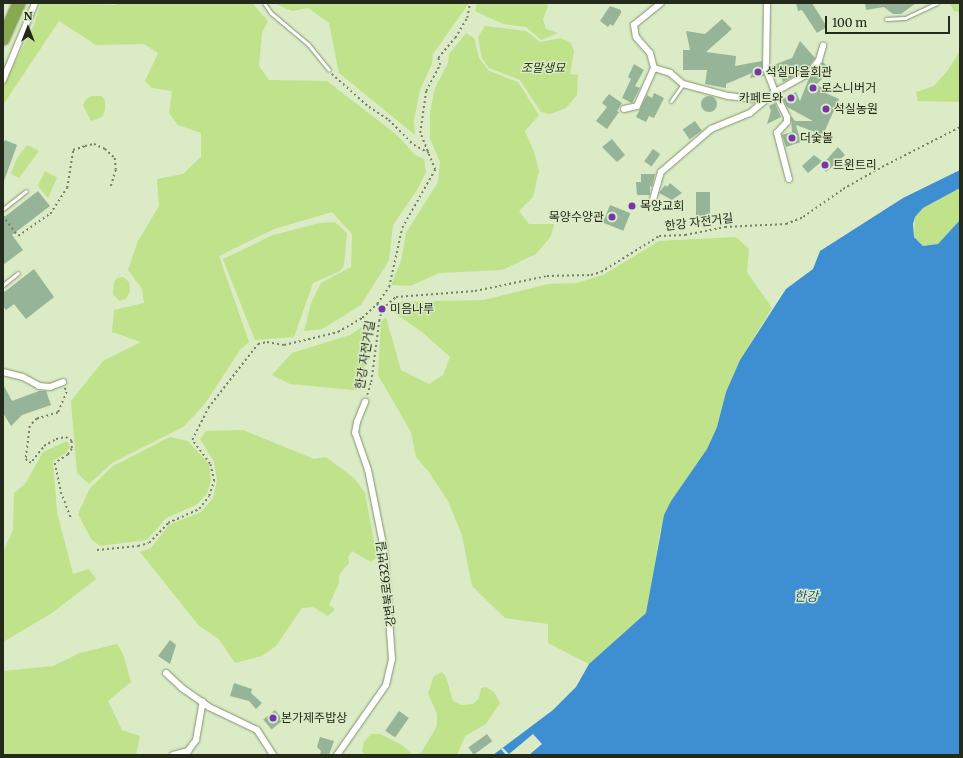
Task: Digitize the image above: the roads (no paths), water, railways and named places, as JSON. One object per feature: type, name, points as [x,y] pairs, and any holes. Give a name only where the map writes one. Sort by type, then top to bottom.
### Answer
[{"type":"highway","points":[[3,39],[18,3]]},
{"type":"street","points":[[3,80],[35,3]]},
{"type":"street","points":[[624,109],[636,106],[654,68],[650,53],[636,37],[634,25],[661,3]]},
{"type":"street","points":[[767,3],[766,69],[787,117],[786,122],[777,133],[789,179]]},
{"type":"street","points":[[652,203],[661,172],[711,129],[750,113],[775,92],[809,73],[819,60],[823,46]]},
{"type":"street","points":[[654,68],[670,73],[683,84],[728,96],[765,100]]},
{"type":"street","points":[[3,372],[23,376],[39,386],[50,387],[63,382]]},
{"type":"street","name":"강변북로632번길","points":[[337,755],[386,685],[392,659],[384,549],[368,470],[355,433],[357,422],[365,402]]},
{"type":"street","points":[[166,673],[182,688],[226,717],[258,730],[273,755]]},
{"type":"street","points":[[173,755],[188,751],[196,740],[203,702]]},
{"type":"lane","points":[[264,3],[271,13],[308,44],[329,70]]},
{"type":"lane","points":[[886,19],[905,18],[937,3]]},
{"type":"lane","points":[[671,101],[683,84]]},
{"type":"lane","points":[[3,209],[26,191]]},
{"type":"lane","points":[[3,285],[18,273]]},
{"type":"water","name":"한강","points":[[960,170],[960,188],[923,208],[915,217],[913,224],[914,237],[923,246],[938,244],[960,220],[960,755],[493,755],[553,710],[576,687],[589,664],[646,613],[664,515],[671,501],[707,449],[717,427],[726,392],[740,360],[786,289],[813,269],[820,251],[903,198]]},
{"type":"place","name":"석실마을회관","points":[[758,72]]},
{"type":"place","name":"로스니버거","points":[[813,88]]},
{"type":"place","name":"카페트와","points":[[791,98]]},
{"type":"place","name":"석실농원","points":[[826,109]]},
{"type":"place","name":"더숯불","points":[[792,138]]},
{"type":"place","name":"트윈트리","points":[[825,165]]},
{"type":"place","name":"목양교회","points":[[632,206]]},
{"type":"place","name":"목양수양관","points":[[612,217]]},
{"type":"place","name":"미음나루","points":[[382,309]]},
{"type":"place","name":"본가제주밥상","points":[[273,718]]},
{"type":"park label","name":"조말생묘","points":[[543,68]]}]
